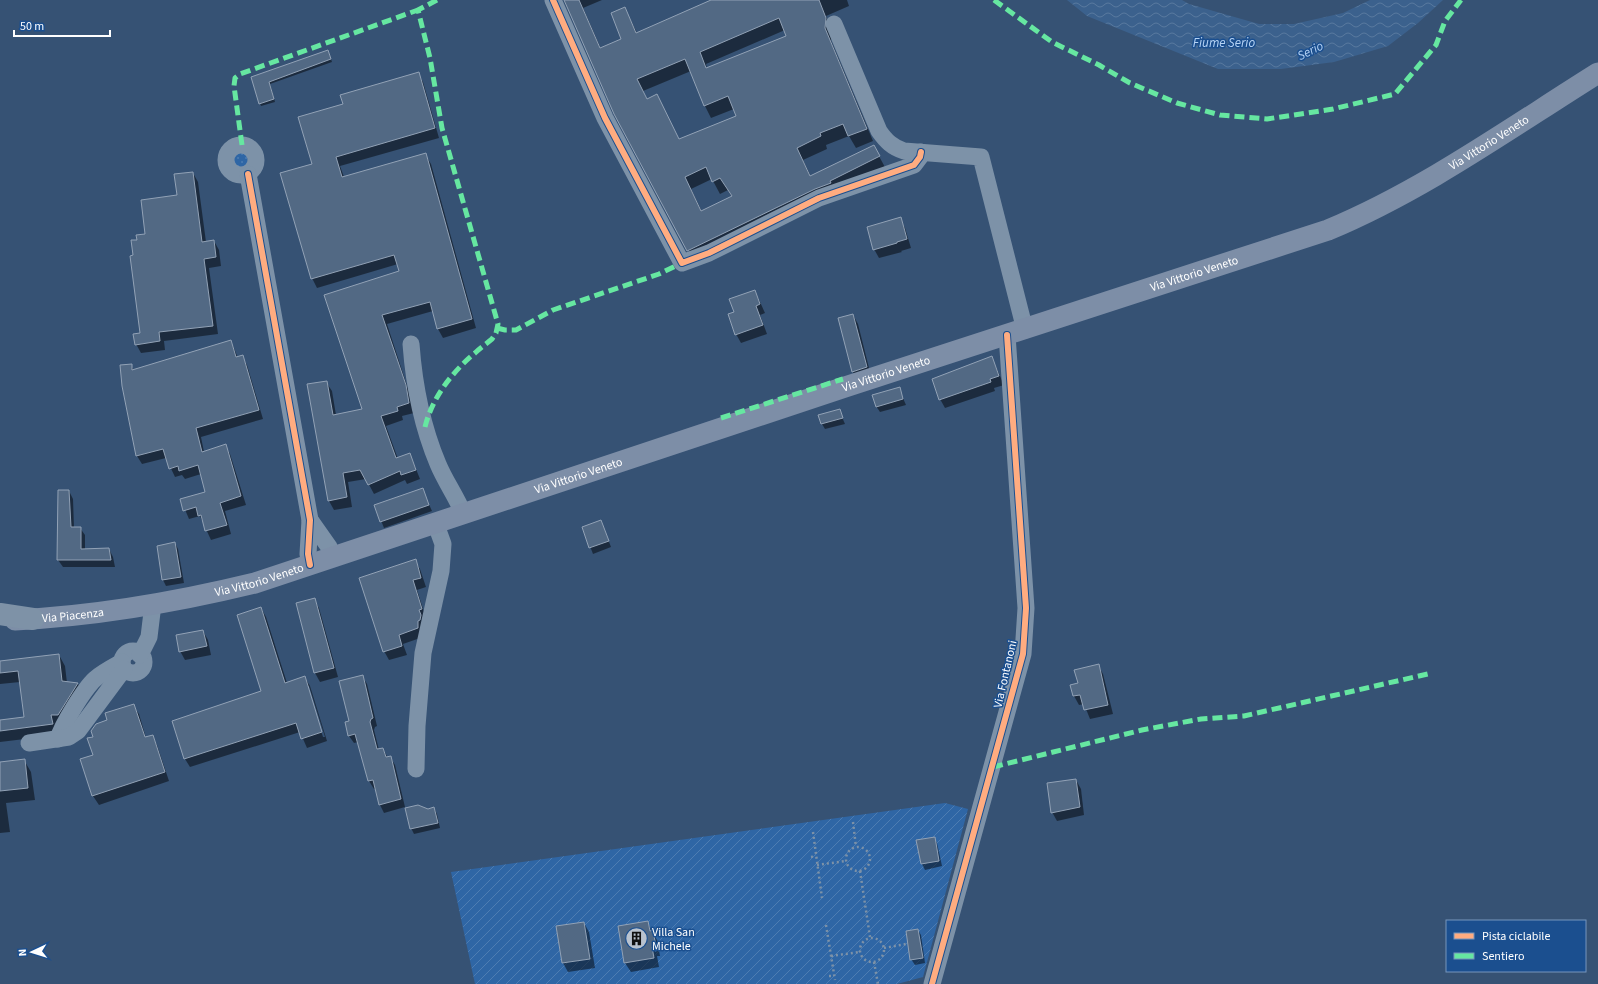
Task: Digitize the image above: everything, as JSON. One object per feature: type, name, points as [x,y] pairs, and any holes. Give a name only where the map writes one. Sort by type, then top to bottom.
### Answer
[{"type":"highway","points":[[0,614],[33,619]]},
{"type":"main road","name":"Via Vittorio Veneto","points":[[149,604],[202,596],[255,583],[435,522],[1328,230],[1367,214],[1407,193],[1598,73]]},
{"type":"main road","name":"Via Piacenza","points":[[0,620],[33,619],[149,604]]},
{"type":"street","points":[[553,0],[605,118],[682,263],[709,253],[819,198],[914,165],[920,157],[921,152],[895,148],[886,141],[879,131],[834,24]]},
{"type":"street","name":"Via Fontanoni","points":[[921,152],[980,157],[1016,333],[1026,608],[1023,654],[932,984]]},
{"type":"street","points":[[248,174],[310,520],[308,554],[310,565]]},
{"type":"street","points":[[411,344],[413,371],[425,427],[438,465],[463,513]]},
{"type":"street","points":[[310,520],[329,548],[333,557]]},
{"type":"street","points":[[416,769],[416,726],[422,654],[441,571],[443,544],[435,522]]},
{"type":"street","points":[[29,743],[58,740],[69,737],[78,731],[123,666],[130,673],[140,671],[143,664],[140,655],[149,637],[149,604]]},
{"type":"path","points":[[853,822],[856,847]]},
{"type":"path","points":[[813,832],[822,898]]},
{"type":"path","points":[[856,847],[861,847],[868,852],[870,859],[867,867],[860,871],[853,870],[846,861],[849,850],[856,847]]},
{"type":"path","points":[[811,857],[816,856]]},
{"type":"path","points":[[817,865],[846,861]]},
{"type":"path","points":[[860,871],[870,937]]},
{"type":"path","points":[[826,925],[834,980]]},
{"type":"path","points":[[870,937],[878,939],[884,948]]},
{"type":"path","points":[[870,937],[861,944],[860,952],[866,961],[874,962],[881,958],[884,948]]},
{"type":"path","points":[[884,948],[906,944]]},
{"type":"path","points":[[831,956],[860,952]]},
{"type":"path","points":[[874,962],[878,984]]},
{"type":"path","points":[[829,976],[834,976]]},
{"type":"shaded area","points":[[237,152],[243,152],[248,157],[246,166],[243,168],[237,168],[232,163],[232,157]]},
{"type":"shaded area","points":[[945,803],[968,809],[923,977],[897,984],[475,984],[451,872]]},
{"type":"water","name":"Fiume Serio","points":[[1067,0],[1182,0],[1189,4],[1259,24],[1294,24],[1343,13],[1370,0],[1443,0],[1418,23],[1388,46],[1334,62],[1281,69],[1218,69],[1087,16]]},
{"type":"building","points":[[564,0],[579,0],[600,48],[621,39],[611,13],[625,7],[636,33],[711,0],[819,0],[826,18],[825,28],[867,129],[848,136],[843,124],[820,133],[821,136],[797,148],[810,176],[874,145],[880,156],[830,181],[831,183],[815,189],[687,251],[614,114]],"holes":[[[779,18],[786,36],[706,68],[700,52]],[[685,59],[704,106],[728,96],[736,116],[679,139],[657,94],[647,99],[637,79]],[[706,167],[712,182],[720,178],[732,196],[701,211],[685,177]]]},
{"type":"building","points":[[328,50],[331,59],[269,82],[274,99],[259,104],[251,77]]},
{"type":"building","points":[[419,72],[435,128],[336,157],[342,177],[426,153],[472,319],[437,329],[430,302],[382,315],[406,385],[409,403],[397,407],[398,411],[381,416],[396,458],[410,453],[416,470],[401,475],[400,471],[368,485],[360,470],[343,473],[347,497],[328,501],[307,384],[327,381],[333,415],[362,409],[324,295],[399,271],[394,255],[311,279],[280,173],[312,164],[298,117],[343,104],[340,95]]},
{"type":"building","points":[[193,172],[202,242],[214,240],[216,257],[204,259],[213,326],[159,332],[160,341],[135,345],[133,334],[140,333],[130,256],[133,255],[131,240],[137,240],[136,235],[145,234],[141,200],[177,195],[174,174]]},
{"type":"building","points":[[901,217],[907,239],[873,250],[867,227]]},
{"type":"building","points":[[755,290],[760,304],[756,306],[763,325],[735,335],[728,314],[734,312],[729,299]]},
{"type":"building","points":[[853,314],[867,367],[852,372],[838,318]]},
{"type":"building","points":[[231,340],[236,357],[243,355],[259,410],[196,428],[202,452],[226,444],[241,496],[220,503],[227,525],[205,531],[201,515],[198,516],[196,507],[183,511],[180,499],[205,492],[198,465],[179,471],[178,466],[169,469],[163,449],[136,456],[122,386],[120,365],[132,364],[132,370]]},
{"type":"building","points":[[992,356],[999,376],[990,379],[991,382],[939,400],[932,379]]},
{"type":"building","points":[[900,387],[903,399],[876,407],[872,395]]},
{"type":"building","points":[[840,409],[843,418],[821,424],[818,415]]},
{"type":"building","points":[[423,488],[429,505],[380,522],[374,505]]},
{"type":"building","points":[[58,490],[69,490],[71,527],[81,527],[81,549],[109,548],[111,560],[57,560]]},
{"type":"building","points":[[601,520],[609,541],[589,548],[582,527]]},
{"type":"building","points":[[175,542],[181,577],[162,580],[157,546]]},
{"type":"building","points":[[416,559],[421,578],[413,580],[422,609],[419,610],[421,615],[420,620],[418,621],[418,628],[399,635],[402,646],[383,652],[359,578]]},
{"type":"building","points":[[315,598],[334,668],[314,673],[296,603]]},
{"type":"building","points":[[261,607],[285,683],[305,676],[322,732],[301,739],[296,723],[184,759],[172,721],[261,691],[237,615]]},
{"type":"building","points":[[203,630],[207,646],[179,652],[176,635]]},
{"type":"building","points":[[59,654],[62,681],[78,683],[58,715],[51,715],[53,724],[0,731],[0,720],[24,717],[18,671],[0,673],[0,661]]},
{"type":"building","points":[[1099,664],[1108,705],[1084,710],[1080,695],[1073,696],[1070,685],[1078,683],[1074,670]]},
{"type":"building","points":[[363,675],[373,718],[370,722],[377,749],[383,748],[386,757],[391,756],[401,799],[379,805],[373,780],[368,781],[355,734],[348,736],[345,722],[349,721],[339,681]]},
{"type":"building","points":[[134,704],[145,737],[153,735],[165,772],[92,796],[80,759],[93,755],[87,738],[93,737],[91,731],[96,724],[107,720],[105,713]]},
{"type":"building","points":[[25,759],[28,788],[0,791],[0,762]]},
{"type":"building","points":[[1076,779],[1080,807],[1051,813],[1047,783]]},
{"type":"building","points":[[418,805],[428,809],[434,807],[438,823],[410,829],[405,808]]},
{"type":"building","points":[[935,837],[939,861],[921,864],[916,840]]},
{"type":"building","name":"Villa San Michele","points":[[648,921],[650,931],[653,930],[656,947],[652,947],[654,958],[624,963],[618,926]]},
{"type":"building","points":[[584,922],[590,959],[562,963],[556,926]]},
{"type":"building","points":[[918,929],[923,958],[910,960],[906,931]]},
{"type":"marked path","points":[[425,427],[428,416],[444,386],[458,368],[492,339],[496,333],[498,324],[442,128],[430,58],[418,10],[437,0]]},
{"type":"marked path","points":[[994,0],[1052,42],[1099,65],[1130,83],[1177,103],[1220,115],[1267,119],[1333,109],[1395,94],[1436,45],[1445,21],[1461,0]]},
{"type":"marked path","points":[[242,145],[234,86],[235,78],[240,74],[418,10]]},
{"type":"marked path","points":[[497,328],[516,330],[553,310],[659,274],[682,263]]},
{"type":"marked path","points":[[721,418],[843,379]]},
{"type":"marked path","points":[[993,767],[1142,730],[1201,719],[1244,716],[1432,673]]},
{"type":"cycle path","points":[[553,0],[605,118],[682,263],[709,253],[819,198],[914,165],[920,157],[921,152]]},
{"type":"cycle path","points":[[248,174],[310,520],[308,554],[310,565]]},
{"type":"cycle path","points":[[932,984],[1023,654],[1026,608],[1007,335]]},
{"type":"place","name":"Villa San Michele","points":[[637,939]]},
{"type":"water label","name":"Serio","points":[[1310,50]]}]
